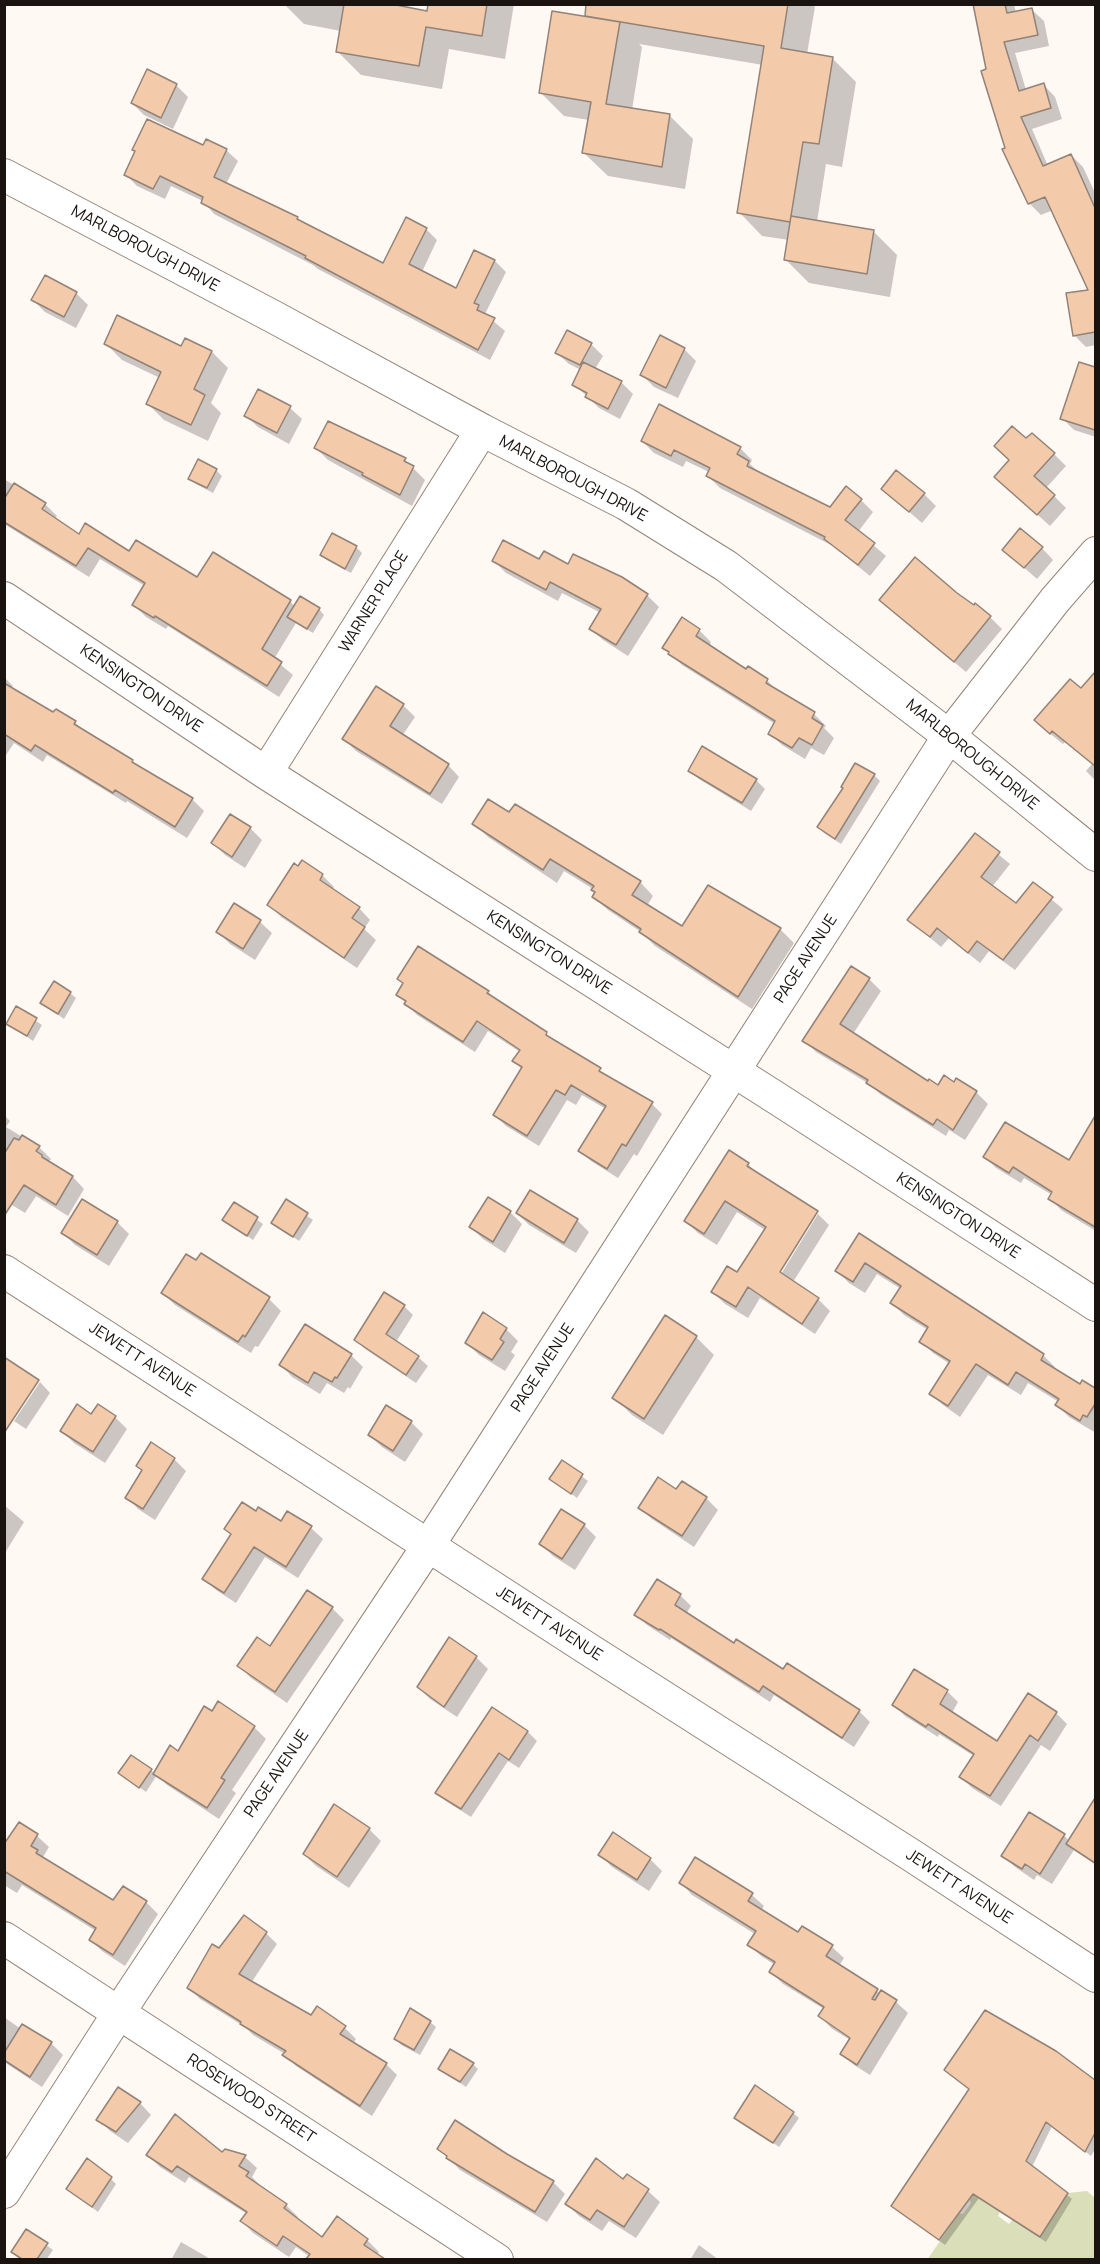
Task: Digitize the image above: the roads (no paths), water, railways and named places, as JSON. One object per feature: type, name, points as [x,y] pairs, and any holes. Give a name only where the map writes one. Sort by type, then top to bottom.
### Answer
[{"type":"street","name":"MARLBOROUGH DRIVE","points":[[4,175],[626,504],[726,566],[949,736],[1095,855]]},
{"type":"street","name":"WARNER PLACE","points":[[266,773],[483,430]]},
{"type":"street","name":"PAGE AVENUE","points":[[4,2192],[119,2013],[428,1546],[949,736],[1055,600],[1095,553]]},
{"type":"street","name":"KENSINGTON DRIVE","points":[[4,598],[266,773],[734,1071],[1095,1305]]},
{"type":"street","name":"JEWETT AVENUE","points":[[4,1271],[1095,1976]]},
{"type":"street","name":"ROSEWOOD STREET","points":[[4,1938],[497,2259]]}]
